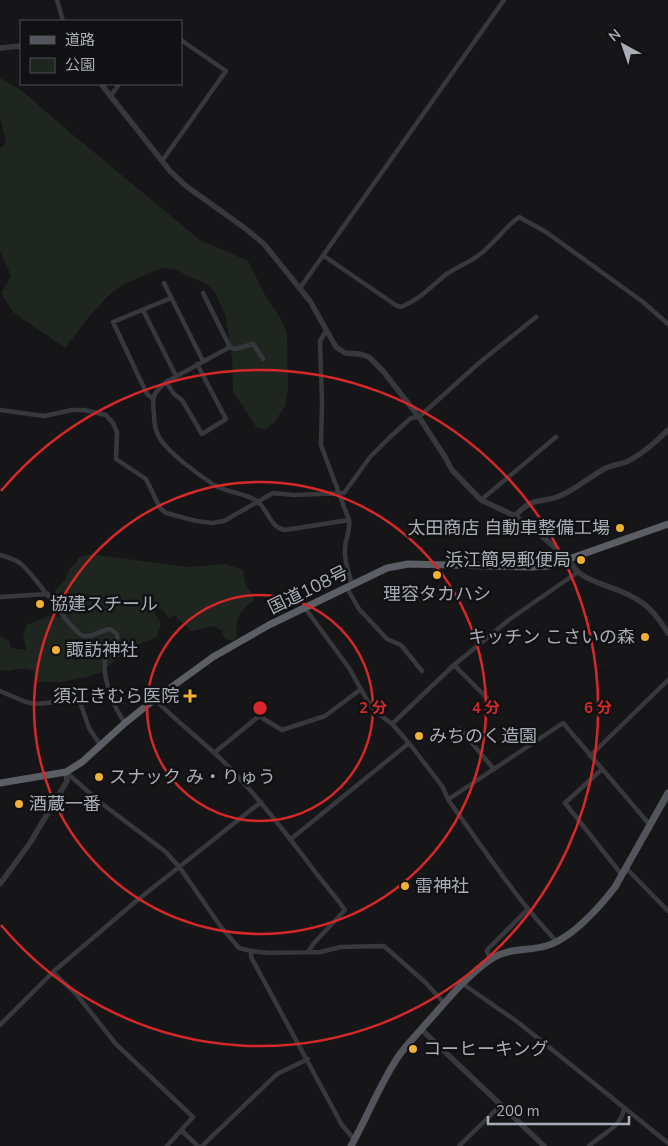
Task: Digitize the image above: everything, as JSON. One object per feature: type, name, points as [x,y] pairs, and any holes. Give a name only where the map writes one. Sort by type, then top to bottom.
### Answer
[{"type":"highway","name":"国道108号","points":[[0,783],[66,772],[82,762],[155,699],[213,657],[270,625],[387,568],[397,565],[549,566],[668,524]]},
{"type":"main road","points":[[353,1143],[394,1062],[444,1004],[477,970],[491,959],[506,953],[557,942],[576,928],[608,896],[622,875],[668,793]]},
{"type":"street","points":[[57,0],[63,20]]},
{"type":"street","points":[[300,288],[504,0]]},
{"type":"street","points":[[162,162],[226,71],[182,41]]},
{"type":"street","points":[[0,48],[20,46]]},
{"type":"street","points":[[102,85],[162,162],[186,186],[257,237],[300,288],[340,351],[360,354],[373,360],[401,392],[419,417],[452,470],[481,500],[531,526],[578,572],[645,604],[654,612],[668,633]]},
{"type":"street","points":[[110,97],[118,85]]},
{"type":"street","points":[[324,256],[396,306],[401,307],[428,292],[447,274],[479,256],[519,217],[546,232],[643,302],[668,324]]},
{"type":"street","points":[[164,283],[203,361]]},
{"type":"street","points":[[203,293],[230,347],[235,349],[253,344],[263,359]]},
{"type":"street","points":[[152,398],[147,394],[113,322],[171,298]]},
{"type":"street","points":[[143,310],[176,376]]},
{"type":"street","points":[[0,410],[44,416],[72,410],[84,410],[106,415],[113,423],[117,432],[116,459],[146,479],[160,508],[166,513],[196,521],[212,523],[224,521],[273,493],[295,495],[344,493],[370,458],[388,438],[412,418],[419,417],[478,363],[536,317]]},
{"type":"street","points":[[326,330],[320,341],[322,402],[320,438],[349,520],[350,530],[345,548],[345,558],[350,586],[359,609],[387,639],[401,645],[422,671]]},
{"type":"street","points":[[230,347],[166,382],[152,398],[155,427],[164,444],[175,456],[215,485],[257,501],[280,530],[349,520]]},
{"type":"street","points":[[166,382],[174,394],[182,400],[202,434],[226,419],[196,364]]},
{"type":"street","points":[[515,516],[530,503],[553,499],[613,464],[624,463],[648,449],[668,430]]},
{"type":"street","points":[[481,500],[556,437]]},
{"type":"street","points":[[0,555],[13,559],[22,565],[48,594],[80,635],[87,636],[110,629],[117,634],[118,639],[108,653],[104,667],[114,704],[125,723]]},
{"type":"street","points":[[392,724],[454,664],[510,619],[578,572]]},
{"type":"street","points":[[0,598],[48,594]]},
{"type":"street","points":[[305,608],[349,668],[370,705],[409,742],[528,909],[557,942]]},
{"type":"street","points":[[454,664],[487,698]]},
{"type":"street","points":[[590,756],[668,680]]},
{"type":"street","points":[[214,753],[259,716],[282,730],[325,716],[361,689]]},
{"type":"street","points":[[0,691],[35,704],[77,700],[80,702],[89,728],[101,746]]},
{"type":"street","points":[[155,699],[171,717],[190,730],[214,753],[261,802],[344,910],[308,952]]},
{"type":"street","points":[[449,799],[561,723],[564,724],[650,825]]},
{"type":"street","points":[[460,729],[493,768]]},
{"type":"street","points":[[291,839],[409,742]]},
{"type":"street","points":[[602,769],[566,803],[622,875]]},
{"type":"street","points":[[66,772],[101,803],[166,852],[180,868],[221,928],[236,945],[251,951],[308,952],[320,952],[341,947],[384,946],[426,983],[444,1004]]},
{"type":"street","points":[[0,884],[30,843],[67,781],[66,772]]},
{"type":"street","points":[[0,1025],[53,972],[135,902],[261,802]]},
{"type":"street","points":[[626,868],[668,910]]},
{"type":"street","points":[[491,959],[487,950],[528,909]]},
{"type":"street","points":[[251,951],[251,957],[353,1143]]},
{"type":"street","points":[[53,972],[77,995],[116,1044],[193,1117],[167,1146]]},
{"type":"street","points":[[463,984],[519,1023],[668,1143]]},
{"type":"street","points":[[421,1030],[544,1146]]},
{"type":"street","points":[[202,1146],[277,1074],[308,1059]]},
{"type":"street","points":[[459,1146],[501,1105]]},
{"type":"street","points":[[589,1146],[621,1120],[624,1109]]},
{"type":"street","points":[[182,1131],[198,1146]]},
{"type":"green space","points":[[0,78],[21,90],[200,240],[248,261],[267,299],[280,317],[287,332],[288,389],[285,406],[274,423],[264,430],[256,427],[233,391],[232,357],[226,317],[214,291],[206,284],[176,270],[162,268],[126,283],[111,293],[92,313],[65,348],[13,312],[1,293],[11,276],[0,250],[0,148],[6,143],[0,117]]},
{"type":"green space","points":[[89,554],[188,567],[225,564],[243,570],[246,586],[252,592],[254,601],[241,612],[237,625],[237,637],[233,641],[225,639],[222,631],[214,626],[191,631],[174,615],[169,618],[163,610],[155,607],[154,611],[161,624],[157,637],[134,646],[101,672],[61,682],[37,682],[34,671],[29,669],[0,670],[0,636],[9,641],[11,648],[26,650],[23,635],[27,625],[48,616],[61,617],[66,612],[52,594],[65,580],[70,568],[76,563],[78,558]]},
{"type":"place","name":"太田商店 自動車整備工場","points":[[620,528]]},
{"type":"place","name":"浜江簡易郵便局","points":[[581,560]]},
{"type":"place","name":"理容タカハシ","points":[[437,575]]},
{"type":"place","name":"協建スチール","points":[[40,604]]},
{"type":"place","name":"キッチン こさいの森","points":[[645,637]]},
{"type":"place","name":"諏訪神社","points":[[56,650]]},
{"type":"place","name":"須江きむら医院","points":[[190,696]]},
{"type":"place","name":"みちのく造園","points":[[419,736]]},
{"type":"place","name":"スナック み・りゅう","points":[[99,777]]},
{"type":"place","name":"酒蔵一番","points":[[19,804]]},
{"type":"place","name":"雷神社","points":[[405,886]]},
{"type":"place","name":"コーヒーキング","points":[[413,1049]]}]
